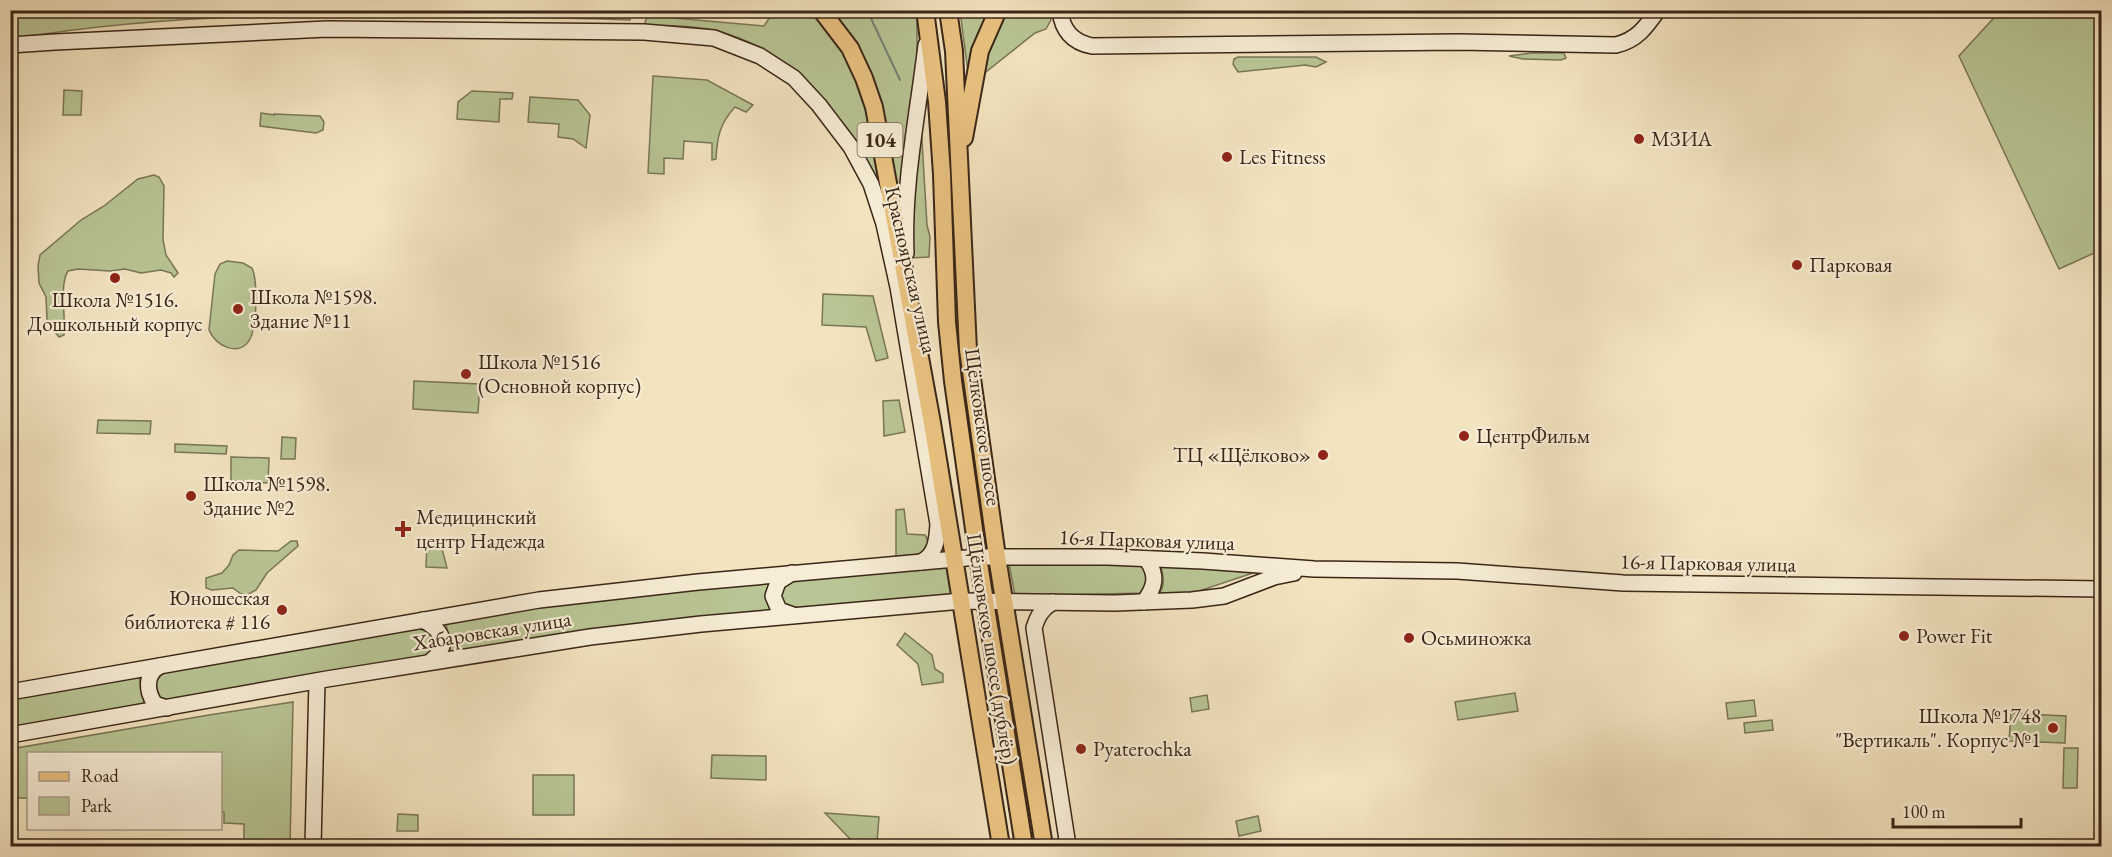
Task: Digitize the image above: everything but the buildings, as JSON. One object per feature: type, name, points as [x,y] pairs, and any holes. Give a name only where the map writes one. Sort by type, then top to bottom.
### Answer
[{"type":"main road","name":"104","points":[[821,10],[850,48],[874,107],[907,282]]},
{"type":"main road","name":"Щёлковское шоссе","points":[[925,10],[940,153],[949,351],[978,557],[1024,846]]},
{"type":"main road","name":"Щёлковское шоссе","points":[[948,10],[954,51],[968,350],[1004,602],[1044,846]]},
{"type":"main road","points":[[959,157],[968,120],[975,73],[981,51],[998,10]]},
{"type":"main road","points":[[1060,10],[1063,26],[1070,36],[1083,45],[1092,46],[1453,42],[1616,45],[1639,35],[1658,10]]},
{"type":"main road","name":"Красноярская улица","points":[[10,45],[239,32],[342,30],[644,32],[714,38],[745,49],[779,67],[807,91],[851,147],[875,194],[884,224],[898,287],[938,524],[938,535],[933,552],[930,557],[921,562]]},
{"type":"main road","points":[[907,282],[906,208],[928,30]]},
{"type":"main road","name":"Щёлковское шоссе (дублёр)","points":[[907,282],[955,559],[1001,846]]},
{"type":"main road","name":"16-я Парковая улица","points":[[978,557],[1203,561],[1314,569],[1478,572],[1644,584],[2102,589]]},
{"type":"main road","name":"Хабаровская улица","points":[[10,692],[423,620],[602,592],[978,557]]},
{"type":"main road","points":[[1144,602],[1152,591],[1155,580],[1153,568],[1147,560]]},
{"type":"main road","name":"16-я Парковая улица","points":[[985,601],[1144,602],[1224,596],[1274,577],[1314,569]]},
{"type":"main road","points":[[792,573],[778,582],[773,596],[779,610],[797,616]]},
{"type":"main road","name":"Хабаровская улица","points":[[10,735],[317,681],[590,637],[797,616],[962,601],[985,601]]},
{"type":"main road","points":[[1053,602],[1039,613],[1035,628],[1067,844]]},
{"type":"main road","points":[[423,620],[435,626],[441,633],[440,654],[430,662]]},
{"type":"main road","points":[[160,666],[149,676],[149,692],[155,704],[167,708]]},
{"type":"main road","points":[[313,846],[317,681]]},
{"type":"green space","points":[[630,10],[630,20],[397,14],[242,16],[88,28],[11,39],[10,11]]},
{"type":"green space","points":[[2001,10],[2101,11],[2101,250],[2059,269],[1959,56]]},
{"type":"green space","points":[[774,11],[812,11],[844,52],[866,109],[883,194],[866,158],[850,134],[818,94],[790,67],[757,46],[718,31],[644,25],[647,17],[651,16],[764,26]]},
{"type":"green space","points":[[831,11],[917,11],[917,55],[899,197],[881,105]]},
{"type":"green space","points":[[960,11],[990,11],[981,28],[968,72]]},
{"type":"green space","points":[[1006,11],[1049,11],[1051,20],[1046,29],[1035,33],[982,75],[987,53]]},
{"type":"green space","points":[[1564,53],[1566,58],[1561,60],[1523,59],[1509,56]]},
{"type":"green space","points":[[1238,57],[1316,57],[1326,62],[1316,67],[1305,65],[1238,72],[1233,64],[1234,59]]},
{"type":"green space","points":[[653,76],[707,80],[753,105],[746,112],[735,107],[726,119],[718,137],[716,159],[712,160],[712,143],[684,141],[683,159],[664,158],[664,174],[648,173]]},
{"type":"green space","points":[[64,90],[82,91],[81,115],[63,115]]},
{"type":"green space","points":[[472,91],[513,93],[512,99],[500,99],[499,122],[457,119],[458,102]]},
{"type":"green space","points":[[530,97],[578,100],[590,115],[586,148],[573,139],[558,137],[559,124],[528,122]]},
{"type":"green space","points":[[261,113],[320,116],[324,122],[323,130],[316,133],[260,126]]},
{"type":"green space","points":[[921,124],[927,225],[930,237],[929,257],[910,258],[908,234]]},
{"type":"green space","points":[[154,175],[159,177],[164,186],[163,240],[166,255],[178,273],[174,277],[171,273],[161,270],[141,273],[125,269],[68,271],[63,293],[64,335],[59,337],[47,319],[46,297],[39,283],[40,255],[81,220],[104,206],[138,179]]},
{"type":"green space","points":[[227,261],[243,263],[252,268],[256,293],[250,339],[246,345],[234,349],[222,345],[209,330],[215,274],[220,264]]},
{"type":"green space","points":[[823,294],[873,296],[888,358],[876,361],[866,327],[822,325]]},
{"type":"green space","points":[[414,381],[480,384],[478,413],[413,409]]},
{"type":"green space","points":[[899,400],[905,432],[884,436],[883,401]]},
{"type":"green space","points":[[98,420],[151,421],[150,434],[97,433]]},
{"type":"green space","points":[[282,437],[296,438],[295,459],[281,459]]},
{"type":"green space","points":[[175,444],[227,446],[226,454],[175,452]]},
{"type":"green space","points":[[231,457],[269,458],[268,483],[231,481]]},
{"type":"green space","points":[[904,509],[907,534],[925,535],[928,546],[924,556],[896,561],[896,510]]},
{"type":"green space","points":[[427,540],[440,541],[447,568],[426,567]]},
{"type":"green space","points":[[291,541],[297,541],[298,546],[267,573],[256,590],[247,595],[233,588],[212,590],[206,588],[206,578],[222,573],[229,565],[233,555],[239,550],[278,551]]},
{"type":"green space","points":[[1009,563],[1140,565],[1146,572],[1147,582],[1144,593],[1015,596]]},
{"type":"green space","points":[[1160,564],[1253,573],[1199,591],[1157,597],[1162,589],[1163,581]]},
{"type":"green space","points":[[950,565],[955,596],[790,611],[783,604],[780,594],[787,580]]},
{"type":"green space","points":[[772,581],[765,595],[768,605],[775,612],[453,652],[450,650],[446,623],[542,606]]},
{"type":"green space","points":[[418,629],[431,634],[434,639],[436,647],[426,658],[165,703],[159,699],[153,684],[159,672]]},
{"type":"green space","points":[[905,633],[932,655],[935,669],[943,674],[943,682],[922,685],[918,664],[897,645]]},
{"type":"green space","points":[[139,677],[144,702],[142,705],[11,729],[11,698]]},
{"type":"green space","points":[[1515,693],[1518,711],[1458,720],[1455,702]]},
{"type":"green space","points":[[1207,695],[1209,709],[1192,712],[1190,698]]},
{"type":"green space","points":[[1754,700],[1756,716],[1728,719],[1726,703]]},
{"type":"green space","points":[[293,702],[290,846],[244,846],[244,824],[224,823],[222,752],[27,752],[27,798],[14,798],[11,807],[11,749]]},
{"type":"green space","points":[[2011,713],[2066,716],[2065,743],[2009,741]]},
{"type":"green space","points":[[1772,720],[1773,730],[1745,733],[1744,723]]},
{"type":"green space","points":[[2064,748],[2078,748],[2077,788],[2063,788]]},
{"type":"green space","points":[[712,755],[766,756],[766,780],[711,778]]},
{"type":"green space","points":[[533,775],[574,775],[574,815],[533,815]]},
{"type":"green space","points":[[825,813],[879,817],[877,842],[852,841]]},
{"type":"green space","points":[[398,814],[418,815],[418,831],[397,831]]},
{"type":"green space","points":[[1258,816],[1261,831],[1239,836],[1236,821]]},
{"type":"waterway","points":[[867,10],[900,80]]},
{"type":"place","name":"МЗИА","points":[[1639,139]]},
{"type":"place","name":"Les Fitness","points":[[1227,157]]},
{"type":"place","name":"Парковая","points":[[1797,265]]},
{"type":"place","name":"Школа №1516. Дошкольный корпус","points":[[115,278]]},
{"type":"place","name":"Школа №1598. Здание №11","points":[[238,309]]},
{"type":"place","name":"Школа №1516 (Основной корпус)","points":[[466,374]]},
{"type":"place","name":"ЦентрФильм","points":[[1464,436]]},
{"type":"place","name":"ТЦ «Щёлково»","points":[[1323,455]]},
{"type":"place","name":"Школа №1598. Здание №2","points":[[191,496]]},
{"type":"place","name":"Медицинский центр Надежда","points":[[403,529]]},
{"type":"place","name":"Юношеская библиотека # 116","points":[[282,610]]},
{"type":"place","name":"Power Fit","points":[[1904,636]]},
{"type":"place","name":"Осьминожка","points":[[1409,638]]},
{"type":"place","name":"Школа №1748 \"Вертикаль\". Корпус №1","points":[[2053,728]]},
{"type":"place","name":"Pyaterochka","points":[[1081,749]]}]
